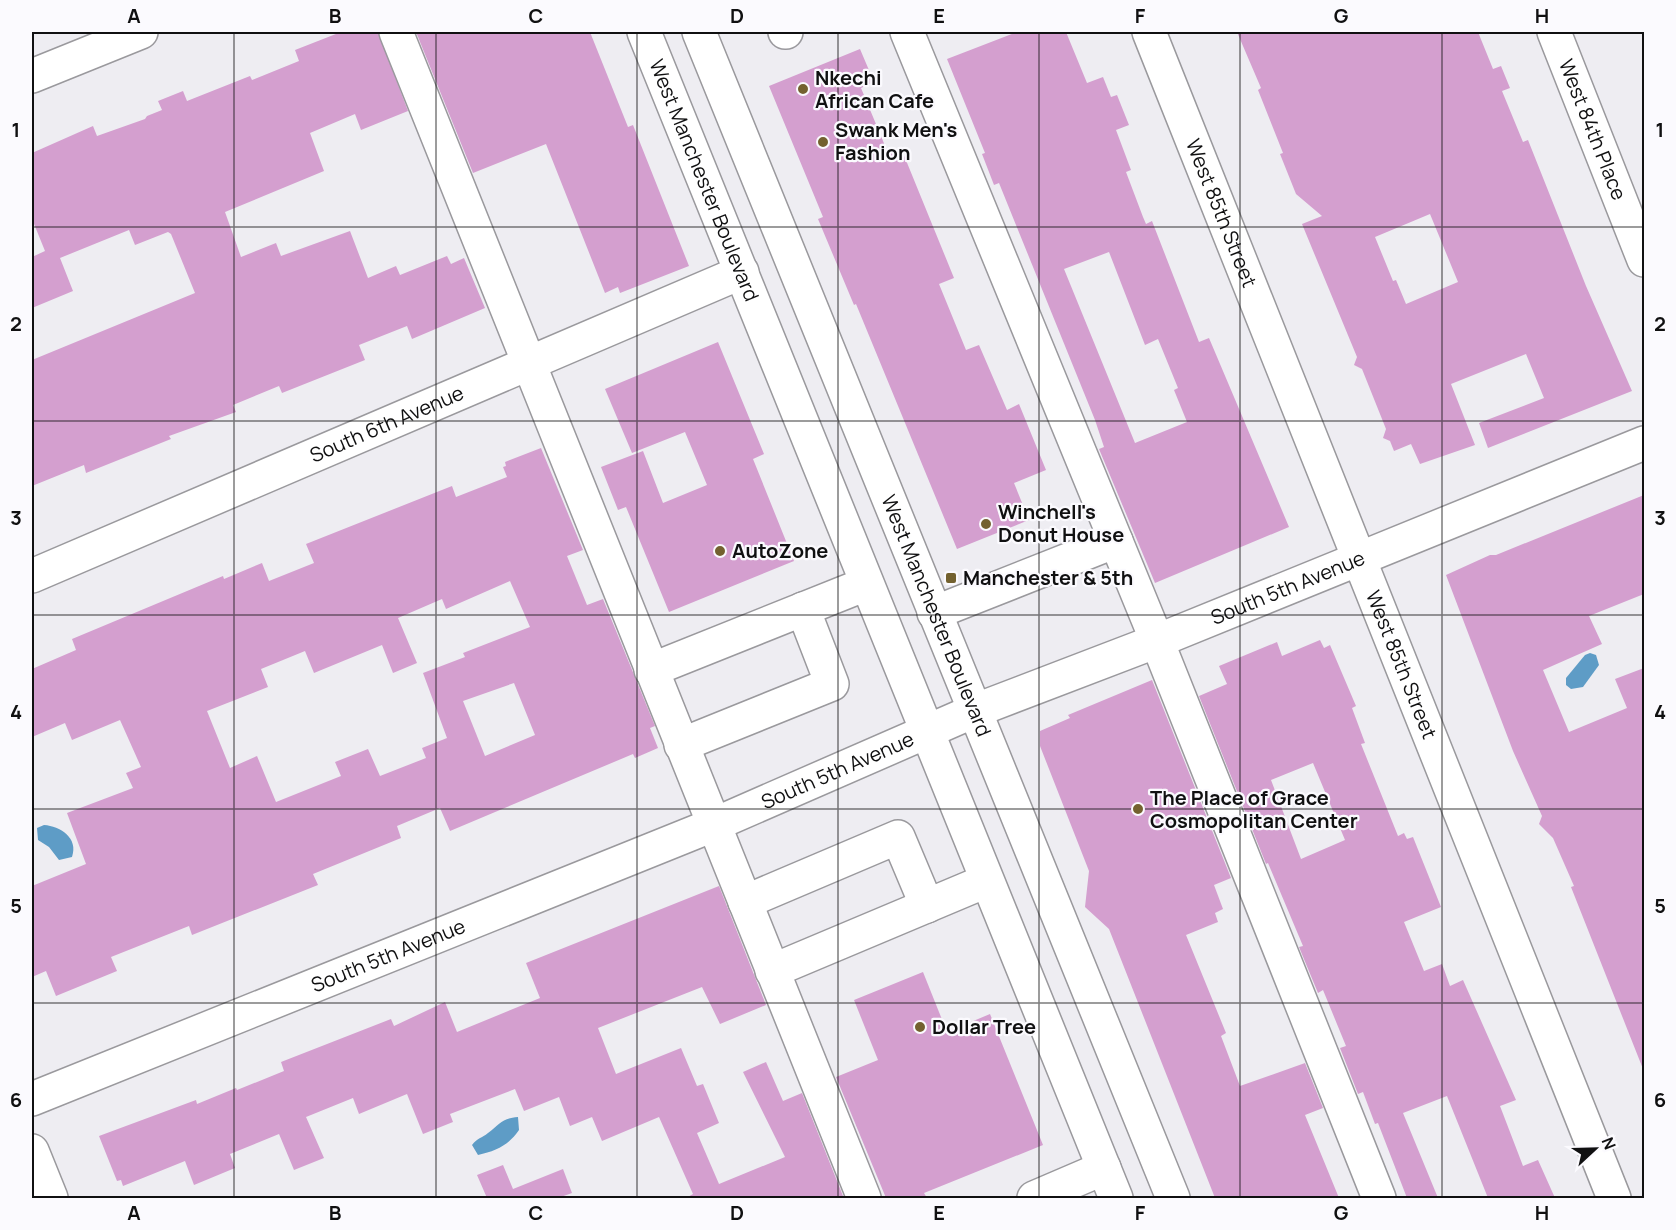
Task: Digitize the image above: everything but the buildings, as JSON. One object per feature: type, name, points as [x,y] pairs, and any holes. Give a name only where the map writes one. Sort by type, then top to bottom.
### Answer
[{"type":"street","points":[[32,76],[141,32]]},
{"type":"street","points":[[396,32],[864,1198]]},
{"type":"street","name":"West Manchester Boulevard","points":[[644,32],[925,732],[1116,1198]]},
{"type":"street","name":"West Manchester Boulevard","points":[[701,32],[934,613],[1173,1198]]},
{"type":"street","points":[[907,32],[1157,641],[1379,1198]]},
{"type":"street","name":"West 85th Street","points":[[1149,32],[1361,558],[1614,1198]]},
{"type":"street","name":"West 84th Place","points":[[1554,32],[1644,260]]},
{"type":"street","name":"South 6th Avenue","points":[[32,576],[742,272]]},
{"type":"street","name":"South 5th Avenue","points":[[32,1099],[713,825],[974,711],[1157,641],[1644,442]]},
{"type":"street","points":[[934,613],[1116,541]]},
{"type":"street","points":[[651,670],[866,584]]},
{"type":"street","points":[[681,745],[832,684],[803,609]]},
{"type":"street","points":[[745,902],[898,837],[927,906]]},
{"type":"street","points":[[772,970],[986,881]]},
{"type":"street","points":[[32,1150],[51,1198]]},
{"type":"street","points":[[1034,1198],[1104,1168]]},
{"type":"water","points":[[1590,653],[1596,655],[1599,665],[1583,687],[1571,689],[1566,685],[1566,678],[1585,655]]},
{"type":"water","points":[[44,825],[67,834],[73,844],[72,857],[59,860],[49,847],[38,840],[37,828]]},
{"type":"water","points":[[518,1117],[519,1130],[511,1140],[496,1149],[478,1155],[472,1145],[476,1141],[505,1120]]},
{"type":"place","name":"Nkechi African Cafe","points":[[803,89]]},
{"type":"place","name":"Swank Men's Fashion","points":[[823,142]]},
{"type":"place","name":"Winchell's Donut House","points":[[986,524]]},
{"type":"place","name":"AutoZone","points":[[720,551]]},
{"type":"place","name":"Manchester & 5th","points":[[951,578]]},
{"type":"place","name":"The Place of Grace Cosmopolitan Center","points":[[1138,809]]},
{"type":"place","name":"Dollar Tree","points":[[920,1027]]}]
